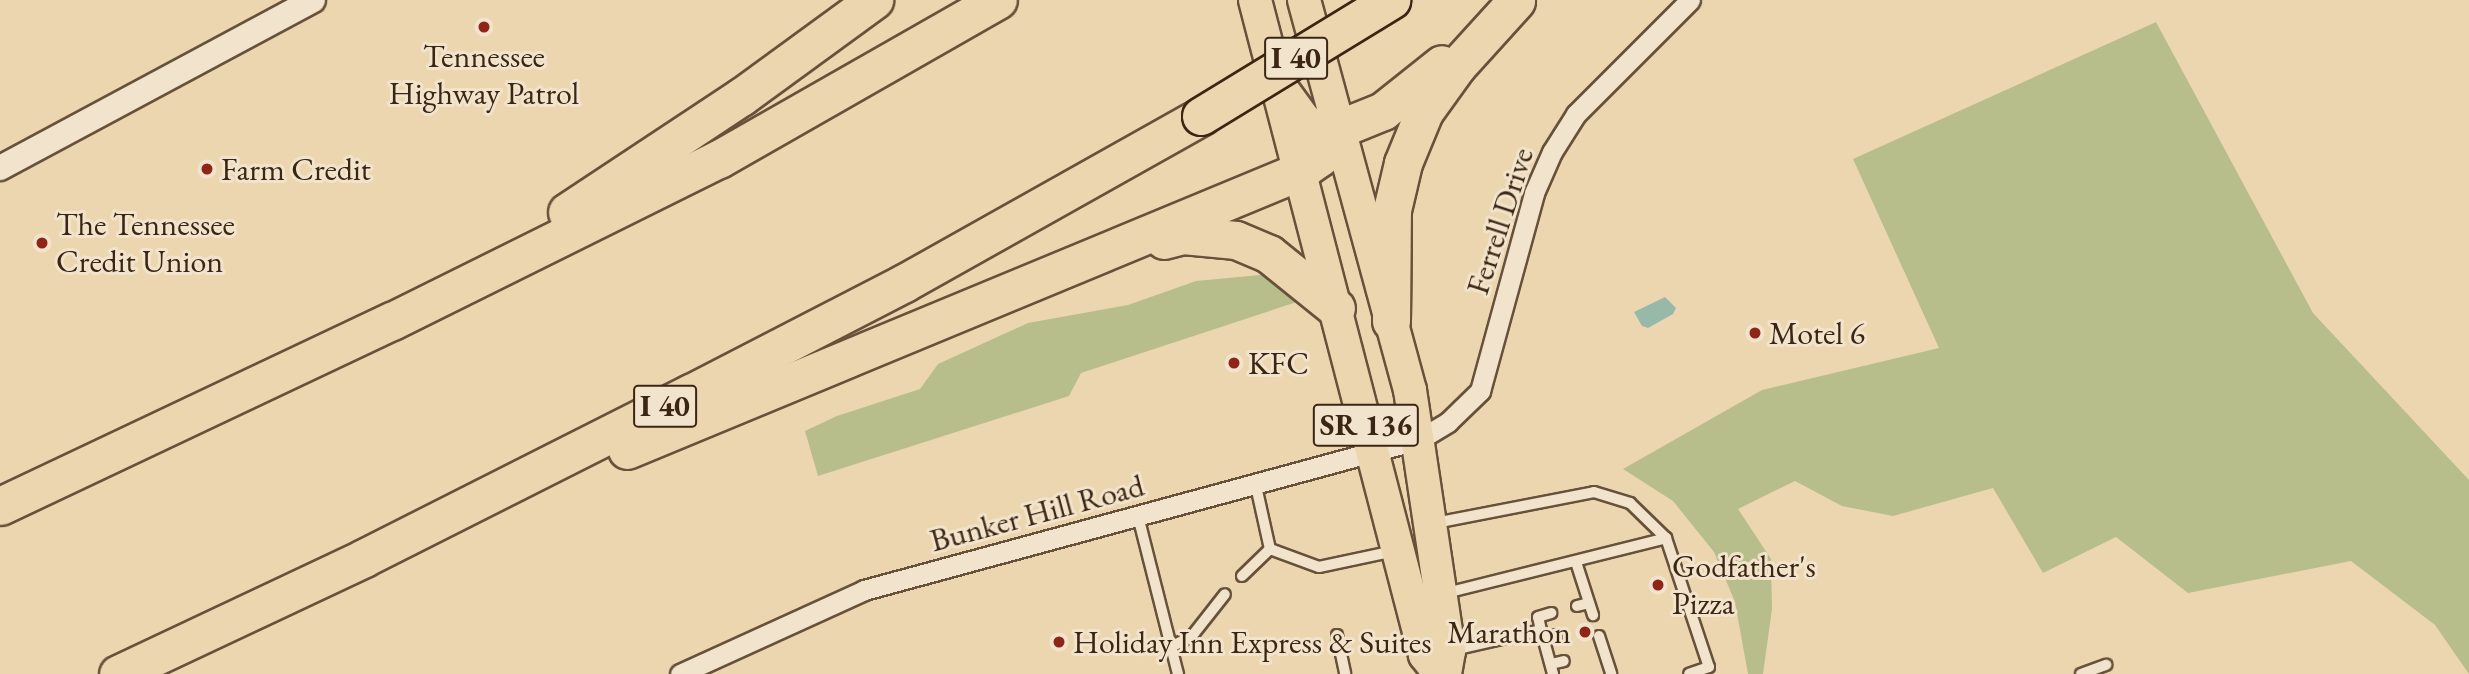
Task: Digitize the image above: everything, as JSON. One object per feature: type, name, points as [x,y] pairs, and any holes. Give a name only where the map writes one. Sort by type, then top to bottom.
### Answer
[{"type":"highway","points":[[392,321],[593,196],[874,0]]},
{"type":"highway","points":[[0,506],[392,321],[719,159],[998,0]]},
{"type":"highway","name":"I 40","points":[[118,674],[364,558],[904,283],[1201,116],[1391,0]]},
{"type":"highway","points":[[1279,89],[1294,114],[1312,128],[1339,130],[1368,119],[1401,99],[1517,1]]},
{"type":"highway","points":[[1391,321],[1392,210],[1403,163],[1424,112],[1457,66],[1517,1]]},
{"type":"highway","points":[[364,558],[1092,261],[1300,171],[1320,157],[1339,130]]},
{"type":"highway","points":[[1092,261],[1183,235],[1236,240],[1269,254],[1336,308]]},
{"type":"main road","name":"SR 136","points":[[1255,0],[1425,655],[1445,666]]},
{"type":"main road","name":"SR 136","points":[[1304,0],[1391,321],[1420,439],[1441,594],[1445,666]]},
{"type":"street","points":[[0,168],[313,0]]},
{"type":"street","name":"Ferrell Drive","points":[[1420,439],[1448,422],[1480,391],[1534,192],[1552,152],[1576,114],[1690,0]]},
{"type":"street","name":"Bunker Hill Road","points":[[680,674],[864,590],[1256,486],[1420,439]]},
{"type":"lane","points":[[1256,486],[1270,549]]},
{"type":"lane","points":[[1432,524],[1594,492],[1630,503],[1666,538],[1709,667],[1689,674]]},
{"type":"lane","points":[[1138,516],[1178,674]]},
{"type":"lane","points":[[1441,594],[1666,538]]},
{"type":"lane","points":[[1270,549],[1319,568],[1398,550]]},
{"type":"lane","points":[[1242,576],[1270,549]]},
{"type":"lane","points":[[1576,562],[1592,615]]},
{"type":"lane","points":[[1319,568],[1322,579]]},
{"type":"lane","points":[[1171,647],[1192,636],[1225,594]]},
{"type":"lane","points":[[1577,606],[1589,603]]},
{"type":"lane","points":[[1551,613],[1538,617],[1552,669],[1564,661]]},
{"type":"lane","points":[[1445,666],[1542,634],[1557,635]]},
{"type":"lane","points":[[1337,635],[1345,674]]},
{"type":"lane","points":[[1599,674],[1611,672],[1600,636]]},
{"type":"lane","points":[[1591,654],[1604,651]]},
{"type":"lane","points":[[2081,674],[2106,665]]},
{"type":"green space","points":[[2156,22],[2313,313],[2469,480],[2469,674],[2435,625],[2351,561],[2188,593],[2116,537],[2043,573],[1993,488],[1893,516],[1842,506],[1795,481],[1738,509],[1771,559],[1772,609],[1763,674],[1748,674],[1735,602],[1714,552],[1673,501],[1623,469],[1762,390],[1939,348],[1853,159]]},
{"type":"green space","points":[[1271,274],[1309,298],[1081,373],[1069,396],[818,476],[805,431],[837,416],[920,389],[938,364],[1028,323],[1128,305],[1196,281]]},
{"type":"shaded area","points":[[1665,297],[1676,308],[1673,314],[1648,328],[1642,326],[1634,312]]},
{"type":"place","name":"Tennessee Highway Patrol","points":[[484,27]]},
{"type":"place","name":"Farm Credit","points":[[207,169]]},
{"type":"place","name":"The Tennessee Credit Union","points":[[42,243]]},
{"type":"place","name":"Motel 6","points":[[1755,333]]},
{"type":"place","name":"KFC","points":[[1234,363]]},
{"type":"place","name":"Godfather's Pizza","points":[[1658,585]]},
{"type":"place","name":"Marathon","points":[[1585,632]]},
{"type":"place","name":"Holiday Inn Express & Suites","points":[[1059,642]]}]
